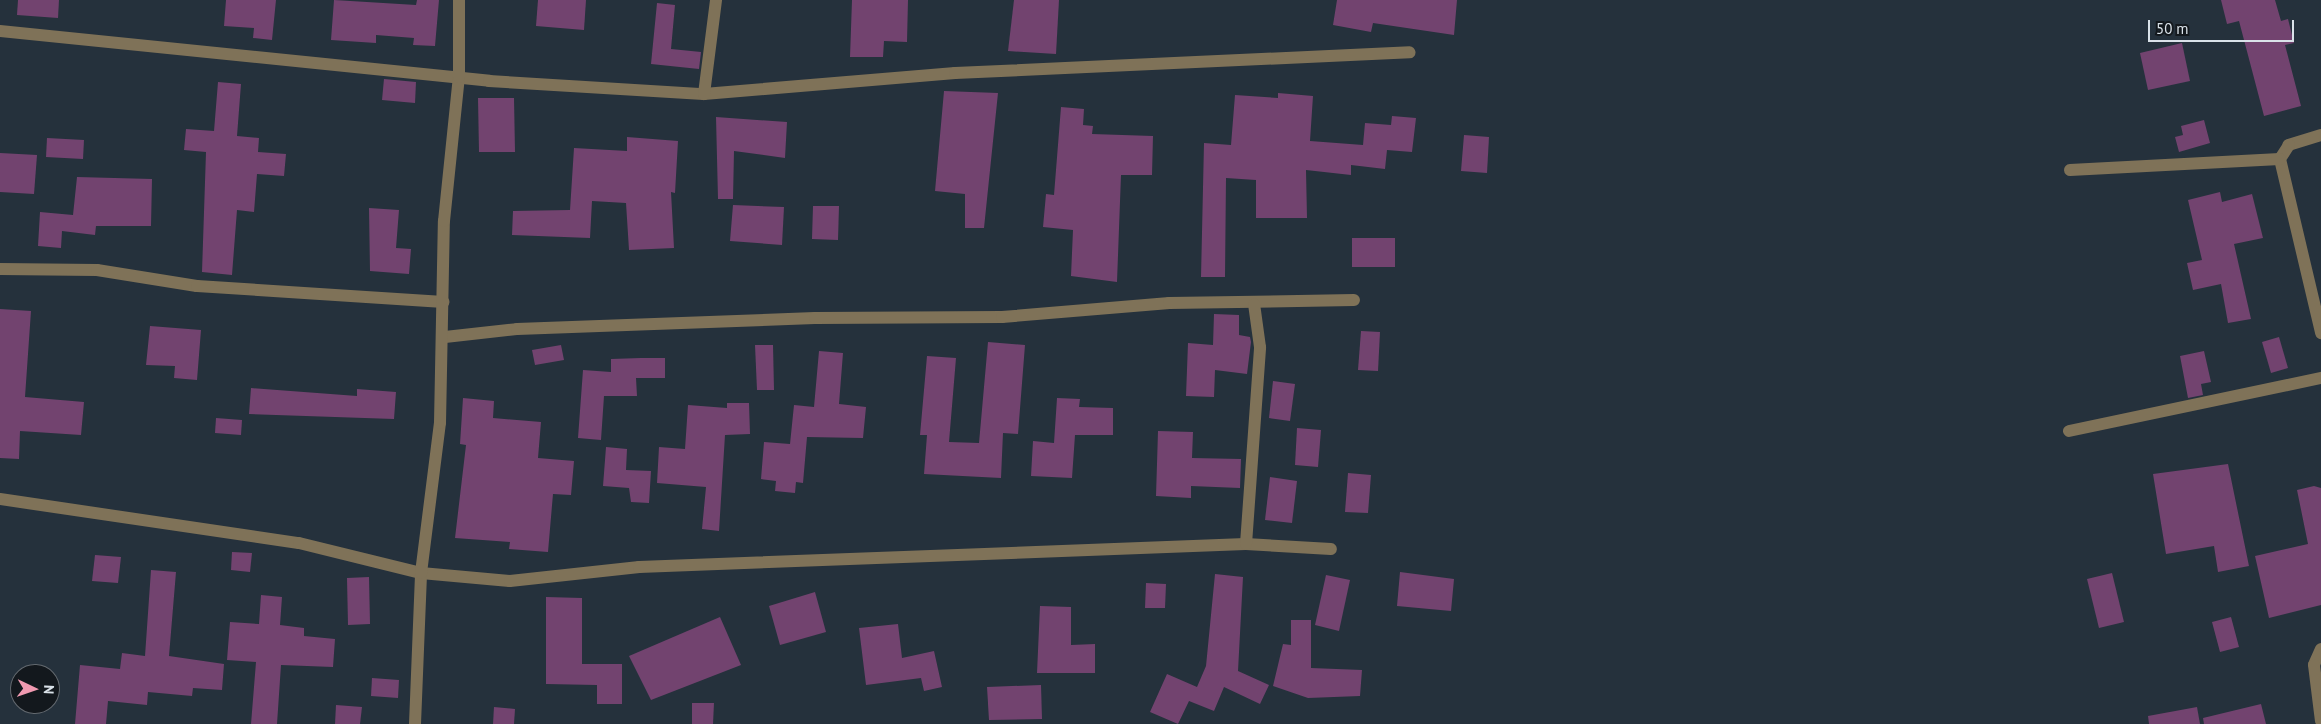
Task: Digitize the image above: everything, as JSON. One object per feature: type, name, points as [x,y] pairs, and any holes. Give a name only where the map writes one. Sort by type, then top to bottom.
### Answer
[{"type":"street","points":[[415,724],[421,573],[445,337],[444,221],[458,77],[459,0]]},
{"type":"street","points":[[704,94],[716,0]]},
{"type":"street","points":[[0,31],[458,77],[704,94],[765,92],[843,80],[1410,52]]},
{"type":"street","points":[[2321,135],[2289,145],[2280,159],[2321,333]]},
{"type":"street","points":[[2070,170],[2280,159]]},
{"type":"street","points":[[0,269],[88,270],[197,286],[444,302]]},
{"type":"street","points":[[445,337],[517,328],[815,318],[1002,317],[1169,303],[1254,304],[1354,300]]},
{"type":"street","points":[[1246,544],[1260,347],[1254,304]]},
{"type":"street","points":[[2069,431],[2321,378]]},
{"type":"street","points":[[0,499],[299,543],[421,573],[510,581],[639,567],[1246,544],[1331,549]]},
{"type":"street","points":[[2321,649],[2314,665],[2321,721]]},
{"type":"building","points":[[18,0],[59,0],[58,18],[17,15]]},
{"type":"building","points":[[226,0],[276,0],[272,40],[253,38],[254,28],[224,26]]},
{"type":"building","points":[[334,0],[416,5],[417,0],[439,0],[435,46],[413,45],[414,38],[376,35],[376,43],[331,40]]},
{"type":"building","points":[[538,0],[586,0],[584,30],[536,26]]},
{"type":"building","points":[[852,0],[908,0],[907,42],[884,41],[883,57],[850,57]]},
{"type":"building","points":[[1014,0],[1059,0],[1056,54],[1008,51]]},
{"type":"building","points":[[1337,0],[1457,0],[1454,35],[1373,23],[1371,32],[1333,25]]},
{"type":"building","points":[[2221,0],[2275,0],[2281,21],[2288,19],[2294,43],[2285,45],[2301,106],[2264,116],[2239,21],[2227,24]]},
{"type":"building","points":[[657,3],[675,5],[671,49],[701,52],[699,69],[651,64]]},
{"type":"building","points":[[2182,43],[2190,81],[2148,90],[2140,53]]},
{"type":"building","points":[[384,79],[416,82],[415,103],[382,100]]},
{"type":"building","points":[[218,82],[241,84],[237,136],[259,138],[258,152],[286,154],[284,176],[257,174],[254,212],[237,210],[232,275],[202,272],[206,152],[184,150],[186,129],[214,131]]},
{"type":"building","points":[[944,91],[998,93],[984,228],[965,228],[965,194],[935,191]]},
{"type":"building","points":[[1278,93],[1313,96],[1310,141],[1363,145],[1365,123],[1391,125],[1392,116],[1416,118],[1412,152],[1387,150],[1385,169],[1351,165],[1351,175],[1306,170],[1307,218],[1256,218],[1256,180],[1226,178],[1225,277],[1201,277],[1204,143],[1231,145],[1235,95],[1278,98]]},
{"type":"building","points":[[478,98],[514,98],[515,152],[479,152]]},
{"type":"building","points":[[1061,107],[1084,109],[1083,125],[1093,126],[1092,134],[1153,136],[1152,175],[1121,175],[1117,282],[1071,276],[1073,230],[1043,227],[1046,194],[1054,195]]},
{"type":"building","points":[[716,117],[787,122],[785,158],[734,151],[733,199],[718,199]]},
{"type":"building","points":[[2204,120],[2210,143],[2179,152],[2175,137],[2183,135],[2181,126]]},
{"type":"building","points":[[1464,135],[1489,137],[1487,173],[1461,171]]},
{"type":"building","points":[[627,137],[678,141],[675,193],[671,192],[674,248],[629,250],[626,203],[592,201],[590,238],[512,235],[513,211],[570,210],[574,148],[627,151]]},
{"type":"building","points":[[47,138],[84,140],[83,159],[46,157]]},
{"type":"building","points":[[0,153],[37,155],[34,194],[0,192]]},
{"type":"building","points":[[77,177],[152,179],[151,226],[96,226],[95,235],[62,231],[61,248],[38,246],[40,212],[73,215]]},
{"type":"building","points":[[2220,192],[2222,202],[2252,194],[2263,238],[2234,244],[2251,319],[2228,323],[2221,284],[2193,290],[2187,263],[2202,260],[2188,200]]},
{"type":"building","points":[[733,205],[784,207],[782,245],[730,241]]},
{"type":"building","points":[[813,206],[839,206],[838,240],[812,239]]},
{"type":"building","points":[[369,208],[399,210],[396,248],[411,249],[409,274],[370,271]]},
{"type":"building","points":[[1352,238],[1395,238],[1395,267],[1352,267]]},
{"type":"building","points":[[0,309],[31,311],[25,397],[84,402],[81,435],[20,431],[19,459],[0,458]]},
{"type":"building","points":[[1214,314],[1239,315],[1239,335],[1250,337],[1251,342],[1247,374],[1215,370],[1214,397],[1186,396],[1188,343],[1213,345]]},
{"type":"building","points":[[150,326],[201,330],[197,380],[174,378],[175,366],[146,365]]},
{"type":"building","points":[[1361,331],[1380,332],[1378,371],[1358,370]]},
{"type":"building","points":[[2279,337],[2288,368],[2271,373],[2262,342]]},
{"type":"building","points":[[988,342],[1025,345],[1018,434],[1003,433],[1001,478],[924,474],[927,435],[920,435],[927,356],[956,358],[949,442],[979,443]]},
{"type":"building","points":[[561,345],[564,360],[535,365],[532,350]]},
{"type":"building","points":[[755,345],[773,345],[774,390],[757,390]]},
{"type":"building","points":[[819,351],[843,353],[839,404],[866,407],[863,438],[807,437],[803,483],[796,482],[795,493],[775,491],[776,481],[761,479],[764,442],[790,444],[794,405],[814,407]]},
{"type":"building","points":[[2204,351],[2211,382],[2201,384],[2203,395],[2188,398],[2180,356]]},
{"type":"building","points":[[665,358],[665,378],[636,378],[637,396],[604,396],[601,440],[578,438],[583,370],[611,372],[611,359]]},
{"type":"building","points":[[1273,381],[1295,384],[1290,421],[1269,418]]},
{"type":"building","points":[[251,388],[357,396],[357,389],[396,392],[394,419],[249,414]]},
{"type":"building","points":[[463,398],[494,401],[493,418],[541,422],[538,458],[574,461],[571,495],[553,494],[548,552],[509,549],[510,542],[455,538],[466,445],[460,444]]},
{"type":"building","points":[[1057,398],[1080,399],[1079,407],[1113,408],[1113,435],[1075,435],[1072,478],[1031,476],[1033,441],[1054,443]]},
{"type":"building","points":[[727,403],[749,403],[750,434],[725,435],[719,531],[702,529],[706,487],[657,483],[659,447],[685,449],[688,405],[727,408]]},
{"type":"building","points":[[216,418],[242,420],[241,435],[215,433]]},
{"type":"building","points":[[1297,428],[1321,430],[1318,467],[1295,465]]},
{"type":"building","points":[[1158,431],[1193,432],[1192,458],[1241,459],[1240,488],[1191,486],[1191,498],[1156,496]]},
{"type":"building","points":[[606,447],[627,449],[626,470],[651,471],[649,503],[631,502],[629,488],[603,486]]},
{"type":"building","points":[[2228,464],[2249,566],[2218,572],[2214,546],[2166,554],[2153,474]]},
{"type":"building","points":[[1348,473],[1371,475],[1368,513],[1345,512]]},
{"type":"building","points":[[1270,477],[1297,481],[1292,523],[1265,520]]},
{"type":"building","points":[[2314,486],[2321,488],[2321,605],[2269,618],[2255,556],[2308,544],[2297,490]]},
{"type":"building","points":[[232,552],[252,553],[250,572],[231,570]]},
{"type":"building","points":[[95,555],[121,557],[118,583],[92,581]]},
{"type":"building","points":[[151,570],[176,572],[169,656],[224,664],[222,690],[193,688],[192,696],[148,692],[147,705],[108,701],[106,724],[75,724],[80,665],[120,669],[122,653],[145,656]]},
{"type":"building","points":[[1400,572],[1454,579],[1451,611],[1397,606]]},
{"type":"building","points":[[2112,573],[2124,622],[2099,628],[2087,579]]},
{"type":"building","points":[[1215,574],[1243,577],[1238,671],[1269,685],[1260,704],[1224,687],[1214,711],[1189,701],[1178,724],[1150,712],[1167,674],[1197,687],[1206,666]]},
{"type":"building","points":[[1326,575],[1350,580],[1339,631],[1315,625]]},
{"type":"building","points":[[369,577],[370,624],[348,625],[347,578]]},
{"type":"building","points":[[1146,583],[1166,584],[1165,608],[1145,608]]},
{"type":"building","points":[[815,592],[826,632],[780,645],[769,606]]},
{"type":"building","points":[[261,595],[282,597],[280,625],[304,628],[304,636],[335,639],[333,667],[281,665],[277,724],[251,724],[256,662],[227,660],[230,622],[259,624]]},
{"type":"building","points":[[546,597],[582,598],[582,664],[622,664],[622,704],[597,704],[597,685],[546,684]]},
{"type":"building","points":[[1040,606],[1071,607],[1071,645],[1095,644],[1095,673],[1037,673]]},
{"type":"building","points":[[720,617],[741,665],[651,700],[629,656]]},
{"type":"building","points":[[2231,617],[2239,647],[2220,652],[2212,622]]},
{"type":"building","points":[[1291,620],[1311,620],[1311,668],[1362,670],[1360,696],[1308,698],[1273,686],[1283,644],[1291,645]]},
{"type":"building","points":[[898,624],[902,658],[934,651],[942,687],[924,691],[921,678],[866,685],[859,628]]},
{"type":"building","points":[[372,678],[399,680],[398,698],[371,696]]},
{"type":"building","points":[[1041,685],[1042,719],[989,720],[987,687]]},
{"type":"building","points":[[692,703],[714,703],[713,724],[692,724]]},
{"type":"building","points":[[2261,704],[2266,724],[2204,724],[2203,718]]},
{"type":"building","points":[[336,705],[362,707],[360,724],[335,724]]},
{"type":"building","points":[[494,707],[515,709],[514,724],[493,724]]},
{"type":"building","points":[[2197,707],[2200,724],[2149,724],[2148,716]]}]
